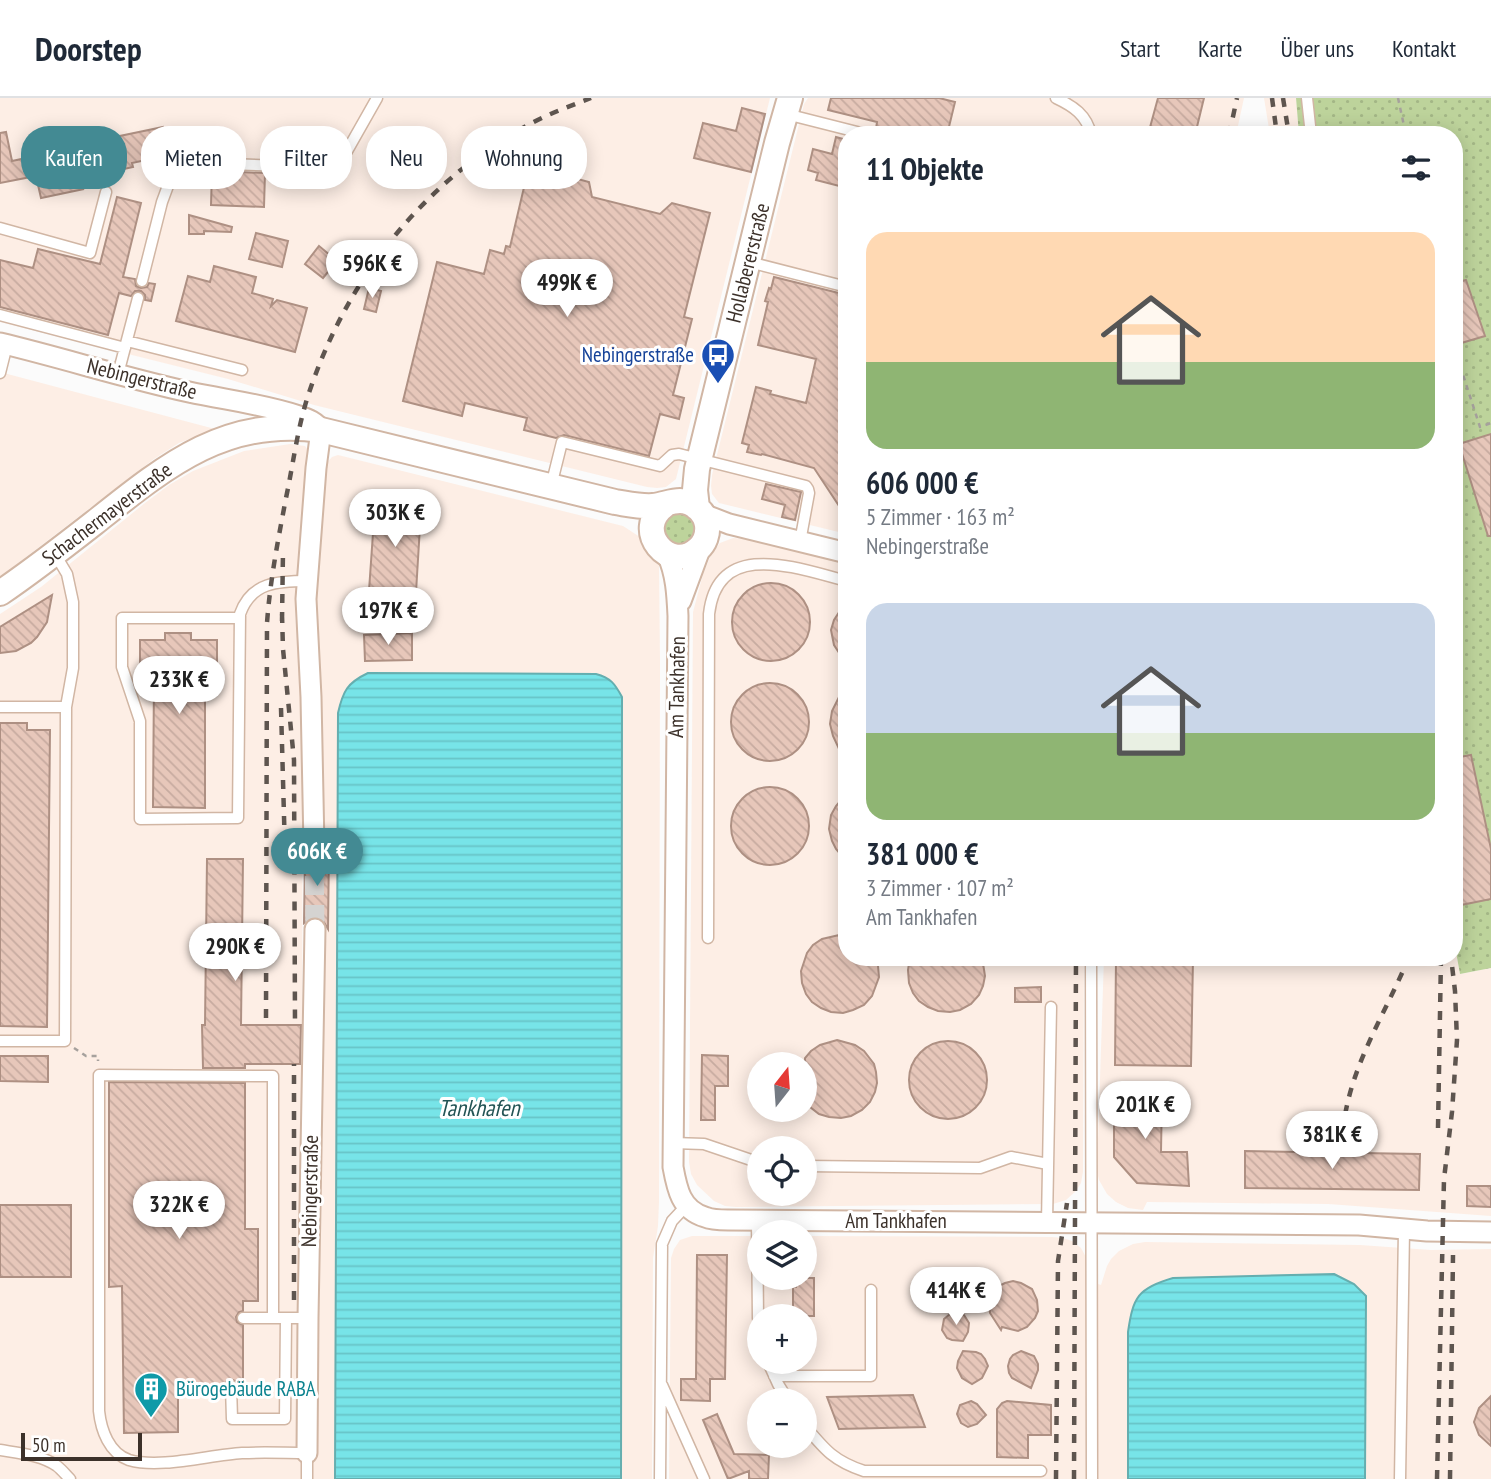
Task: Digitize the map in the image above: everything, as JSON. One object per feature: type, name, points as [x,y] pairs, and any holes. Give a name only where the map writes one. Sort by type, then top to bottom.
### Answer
[{"type":"street","name":"Hollabererstraße","points":[[685,507],[695,491],[698,464],[788,106]]},
{"type":"street","name":"Nebingerstraße","points":[[4,344],[190,392],[262,405],[313,421],[311,429],[615,502],[637,506],[685,507]]},
{"type":"street","name":"Schachermayerstraße","points":[[0,593],[153,476],[188,454],[237,435],[272,429],[311,429]]},
{"type":"street","points":[[311,429],[316,468],[307,581],[307,617],[314,847]]},
{"type":"street","name":"Nebingerstraße","points":[[615,502],[652,531]]},
{"type":"street","points":[[729,524],[717,527],[692,553],[682,557],[667,554],[658,546],[652,531],[655,516],[685,507],[729,524],[838,551]]},
{"type":"street","points":[[685,507],[707,526],[703,543]]},
{"type":"street","name":"Am Tankhafen","points":[[678,616],[687,582],[703,543]]},
{"type":"street","name":"Am Tankhafen","points":[[667,554],[675,581],[678,616],[673,1167],[677,1188],[686,1206],[705,1217],[747,1221]]},
{"type":"street","name":"Nebingerstraße","points":[[307,1453],[315,929]]},
{"type":"street","name":"Am Tankhafen","points":[[817,1221],[1359,1225],[1404,1230],[1491,1232]]},
{"type":"lane","points":[[142,281],[162,202],[169,183],[181,170],[200,163],[313,167],[329,163],[347,151],[377,98]]},
{"type":"lane","points":[[1056,98],[1082,114],[1089,126]]},
{"type":"lane","points":[[1307,98],[1310,126]]},
{"type":"lane","points":[[788,106],[844,126]]},
{"type":"lane","points":[[0,228],[90,253],[106,192]]},
{"type":"lane","points":[[748,262],[838,285]]},
{"type":"lane","points":[[118,374],[138,298]]},
{"type":"lane","points":[[0,315],[242,370]]},
{"type":"lane","points":[[0,373],[4,344]]},
{"type":"lane","points":[[551,486],[562,442],[660,466],[667,459],[679,454],[698,464],[806,486],[809,494],[800,541]]},
{"type":"lane","points":[[0,1041],[65,1041],[66,707],[73,668],[73,602],[67,575],[54,554]]},
{"type":"lane","points":[[708,938],[710,601],[724,578],[739,567],[756,563],[781,565],[838,579]]},
{"type":"lane","points":[[239,618],[122,618],[122,667],[140,721],[140,819],[238,818],[239,618],[246,600],[255,591],[282,582],[307,581]]},
{"type":"lane","points":[[0,707],[66,707]]},
{"type":"lane","points":[[1091,966],[1092,1479]]},
{"type":"lane","points":[[1047,1222],[1051,1007]]},
{"type":"lane","points":[[273,1318],[273,1076],[99,1075],[99,1411],[101,1426],[108,1441],[118,1453],[128,1459],[146,1462],[242,1454],[307,1453],[307,1479]]},
{"type":"lane","points":[[673,1143],[704,1144],[747,1159]]},
{"type":"lane","points":[[817,1166],[980,1168],[1011,1157],[1048,1164]]},
{"type":"lane","points":[[660,1479],[662,1244],[672,1221],[686,1206]]},
{"type":"lane","points":[[1400,1479],[1404,1230]]},
{"type":"lane","points":[[774,1376],[871,1376],[871,1290]]},
{"type":"lane","points":[[243,1318],[308,1318]]},
{"type":"lane","points":[[231,1386],[232,1419],[285,1419],[286,1318]]},
{"type":"lane","points":[[774,1376],[781,1388]]},
{"type":"lane","points":[[661,1382],[704,1479]]},
{"type":"lane","points":[[817,1440],[827,1452],[845,1465],[864,1471],[1041,1471]]},
{"type":"lane","points":[[0,1450],[44,1460],[57,1466],[70,1479]]},
{"type":"path","points":[[1398,98],[1404,126]]},
{"type":"path","points":[[1463,376],[1479,427],[1491,423]]},
{"type":"path","points":[[65,1041],[86,1056],[98,1056],[99,1075]]},
{"type":"shaded area","points":[[0,98],[770,98],[676,479],[666,487],[647,487],[314,405],[228,379],[0,322]]},
{"type":"shaded area","points":[[808,98],[1244,98],[1238,126],[838,126],[838,532],[719,503],[712,494],[711,486],[804,104]]},
{"type":"shaded area","points":[[1264,98],[1296,98],[1298,126],[1269,126]]},
{"type":"shaded area","points":[[0,372],[215,429],[179,443],[154,459],[0,577]]},
{"type":"shaded area","points":[[290,444],[305,446],[308,450],[295,608],[303,687],[301,1429],[298,1459],[316,1459],[321,697],[313,616],[324,466],[332,457],[338,455],[623,526],[646,541],[659,565],[659,1202],[653,1258],[652,1479],[621,1479],[622,697],[596,674],[368,673],[357,679],[338,713],[335,1479],[0,1479],[0,614],[41,587],[169,485],[193,471],[244,451]]},
{"type":"shaded area","points":[[733,538],[751,539],[838,560],[838,966],[1084,966],[1083,1172],[1081,1183],[1066,1200],[1053,1204],[736,1207],[714,1201],[697,1185],[689,1162],[693,612],[711,555],[720,543]]},
{"type":"shaded area","points":[[1104,966],[1459,966],[1460,974],[1491,968],[1491,1216],[1328,1204],[1147,1202],[1143,1210],[1128,1208],[1116,1202],[1107,1194],[1097,1171]]},
{"type":"shaded area","points":[[692,1236],[747,1236],[747,1290],[817,1290],[817,1236],[1052,1237],[1072,1241],[1081,1248],[1087,1259],[1087,1479],[669,1479],[671,1258],[680,1240]]},
{"type":"shaded area","points":[[1145,1242],[1360,1245],[1431,1250],[1491,1249],[1491,1479],[1365,1479],[1366,1297],[1334,1274],[1173,1278],[1157,1283],[1130,1317],[1128,1479],[1098,1479],[1098,1284],[1101,1285],[1107,1266],[1119,1251]]},
{"type":"green space","points":[[1296,98],[1491,98],[1491,968],[1460,974],[1459,966],[1463,966],[1463,126],[1298,126]]},
{"type":"green space","points":[[673,511],[690,513],[699,529],[686,547],[667,543],[661,525]]},
{"type":"water","name":"Tankhafen","points":[[368,673],[596,674],[612,682],[622,697],[621,1479],[335,1479],[338,713],[347,688]]},
{"type":"water","points":[[1334,1274],[1354,1284],[1366,1296],[1365,1479],[1128,1479],[1128,1332],[1135,1302],[1145,1290],[1173,1278]]},
{"type":"building","points":[[831,98],[939,98],[955,102],[949,126],[876,126],[877,122],[828,110]]},
{"type":"building","points":[[1158,98],[1204,98],[1197,126],[1150,126]]},
{"type":"building","points":[[742,108],[765,114],[751,172],[694,158],[703,123],[736,131]]},
{"type":"building","points":[[6,132],[12,161],[21,159],[21,179],[0,183],[0,133]]},
{"type":"building","points":[[141,132],[141,161],[132,163],[133,167],[127,168],[127,134]]},
{"type":"building","points":[[838,138],[838,186],[816,180],[818,173],[808,170],[813,149],[832,154]]},
{"type":"building","points":[[246,172],[260,173],[260,189],[265,189],[264,207],[211,205],[211,189],[246,189]]},
{"type":"building","points":[[587,181],[592,197],[660,214],[672,203],[710,213],[684,317],[692,319],[673,395],[684,398],[679,419],[660,414],[649,456],[564,435],[556,438],[524,430],[527,418],[465,403],[462,416],[403,401],[437,262],[484,274],[490,250],[504,254],[506,246],[510,247],[524,189],[587,189]]},
{"type":"building","points":[[39,189],[84,189],[41,198]]},
{"type":"building","points":[[117,197],[141,203],[123,277],[135,279],[136,286],[141,288],[147,287],[149,283],[155,284],[151,301],[145,300],[141,291],[135,291],[131,296],[119,293],[108,335],[0,307],[0,260],[33,268],[38,249],[100,264]]},
{"type":"building","points":[[189,215],[232,227],[231,232],[204,231],[204,234],[189,234]]},
{"type":"building","points":[[256,233],[288,241],[282,267],[249,259]]},
{"type":"building","points":[[319,246],[337,261],[323,278],[305,264]]},
{"type":"building","points":[[214,266],[256,277],[252,293],[273,299],[271,306],[277,300],[307,308],[295,352],[176,321],[188,276],[210,282]]},
{"type":"building","points":[[774,277],[838,293],[838,504],[814,468],[747,452],[749,445],[742,443],[756,387],[771,391],[770,394],[806,403],[816,359],[758,345],[768,302],[765,301],[769,288],[771,289]]},
{"type":"building","points":[[1466,280],[1485,336],[1463,343],[1463,281]]},
{"type":"building","points":[[369,288],[381,291],[376,312],[364,309]]},
{"type":"building","points":[[1491,434],[1491,536],[1488,536],[1463,457],[1463,443]]},
{"type":"building","points":[[766,484],[801,492],[795,520],[782,517],[785,505],[762,499]]},
{"type":"building","points":[[376,490],[422,493],[415,609],[368,605]]},
{"type":"building","points":[[771,583],[786,586],[799,594],[807,607],[810,622],[807,637],[799,650],[786,658],[771,661],[756,658],[743,650],[735,637],[732,622],[735,607],[743,594],[756,586]]},
{"type":"building","points":[[52,595],[47,622],[37,637],[16,651],[0,653],[0,627]]},
{"type":"building","points":[[838,614],[838,651],[831,630]]},
{"type":"building","points":[[165,633],[191,633],[191,640],[217,640],[217,678],[205,678],[205,808],[153,807],[154,678],[140,678],[140,640],[165,640]]},
{"type":"building","points":[[412,633],[412,660],[365,661],[364,635]]},
{"type":"building","points":[[770,683],[785,686],[798,694],[806,707],[809,722],[806,737],[798,750],[785,758],[770,761],[755,758],[742,750],[734,737],[731,722],[734,707],[742,694],[755,686]]},
{"type":"building","points":[[838,699],[838,747],[830,724]]},
{"type":"building","points":[[0,723],[27,723],[27,730],[50,730],[47,1027],[0,1026]]},
{"type":"building","points":[[1471,755],[1491,849],[1491,899],[1463,905],[1463,756]]},
{"type":"building","points":[[770,787],[785,790],[802,804],[809,826],[806,841],[792,858],[770,865],[755,862],[738,848],[731,826],[734,811],[748,794]]},
{"type":"building","points":[[838,804],[838,851],[829,829],[831,815]]},
{"type":"building","points":[[326,847],[329,847],[328,929],[322,919],[316,917],[304,923],[305,855],[314,859],[320,858]]},
{"type":"building","points":[[207,859],[243,859],[241,1025],[301,1025],[300,1064],[245,1064],[245,1068],[203,1068]]},
{"type":"building","points":[[838,935],[838,966],[878,966],[879,977],[872,996],[864,1005],[843,1013],[831,1012],[812,1002],[806,994],[801,971],[807,953],[822,939]]},
{"type":"building","points":[[909,966],[983,966],[985,976],[979,995],[971,1004],[950,1012],[938,1011],[919,1001],[909,983]]},
{"type":"building","points":[[1116,966],[1193,966],[1191,1066],[1115,1065]]},
{"type":"building","points":[[1041,987],[1041,1002],[1015,1002],[1015,988]]},
{"type":"building","points":[[837,1040],[855,1045],[864,1051],[874,1064],[877,1083],[875,1092],[862,1110],[851,1116],[829,1117],[817,1112],[817,1052],[810,1052],[820,1045]]},
{"type":"building","points":[[948,1041],[963,1044],[980,1058],[987,1080],[984,1095],[970,1112],[948,1119],[933,1116],[916,1102],[909,1080],[912,1065],[926,1048]]},
{"type":"building","points":[[702,1055],[728,1056],[728,1086],[715,1086],[715,1120],[701,1120]]},
{"type":"building","points":[[0,1056],[48,1056],[48,1082],[0,1081]]},
{"type":"building","points":[[109,1082],[245,1083],[245,1229],[258,1229],[258,1301],[243,1301],[243,1311],[236,1317],[237,1322],[243,1325],[243,1386],[238,1386],[237,1382],[231,1379],[227,1380],[224,1386],[178,1385],[178,1432],[124,1433],[122,1286],[109,1287]]},
{"type":"building","points":[[1114,1090],[1162,1095],[1161,1152],[1187,1152],[1189,1186],[1137,1183],[1114,1157]]},
{"type":"building","points":[[1245,1151],[1420,1154],[1419,1190],[1245,1188]]},
{"type":"building","points":[[1467,1186],[1491,1186],[1491,1207],[1467,1206]]},
{"type":"building","points":[[0,1205],[71,1205],[71,1277],[0,1277]]},
{"type":"building","points":[[697,1255],[727,1255],[725,1379],[710,1379],[710,1401],[681,1400],[681,1379],[696,1379]]},
{"type":"building","points":[[1013,1281],[1032,1289],[1038,1311],[1027,1327],[1018,1331],[1002,1327],[1001,1330],[990,1313],[989,1301],[999,1286]]},
{"type":"building","points":[[793,1290],[814,1290],[814,1304],[793,1304]]},
{"type":"building","points":[[955,1312],[964,1315],[969,1323],[963,1341],[947,1338],[942,1330],[944,1319]]},
{"type":"building","points":[[963,1351],[981,1354],[988,1366],[982,1378],[972,1384],[962,1378],[957,1368]]},
{"type":"building","points":[[1021,1351],[1034,1356],[1038,1364],[1031,1388],[1012,1378],[1009,1373],[1010,1359]]},
{"type":"building","points":[[913,1395],[925,1427],[839,1429],[827,1397]]},
{"type":"building","points":[[1491,1396],[1491,1446],[1479,1435],[1474,1422],[1479,1408]]},
{"type":"building","points":[[971,1401],[986,1415],[977,1424],[968,1427],[961,1423],[957,1414],[960,1405]]},
{"type":"building","points":[[1007,1401],[1051,1405],[1051,1435],[1028,1435],[1028,1458],[997,1457],[997,1409]]},
{"type":"building","points":[[717,1414],[734,1454],[747,1454],[747,1458],[769,1458],[768,1479],[749,1479],[749,1471],[728,1479],[703,1420]]},
{"type":"tunnel","points":[[314,847],[315,929]]},
{"type":"railway","points":[[266,1018],[267,623],[277,545],[307,399],[342,316],[365,277],[420,207],[453,176],[489,149],[536,121],[591,98]]},
{"type":"railway","points":[[1231,126],[1237,98]]},
{"type":"railway","points":[[1272,98],[1276,126]]},
{"type":"railway","points":[[1283,98],[1288,126]]},
{"type":"railway","points":[[282,621],[283,551]]},
{"type":"railway","points":[[282,614],[294,760],[295,1025]]},
{"type":"railway","points":[[281,708],[285,852]]},
{"type":"railway","points":[[1074,1479],[1076,966]]},
{"type":"railway","points":[[1342,1150],[1344,1123],[1356,1074],[1405,966]]},
{"type":"railway","points":[[1438,1128],[1441,966]]},
{"type":"railway","points":[[1437,1479],[1444,1179],[1457,1040],[1452,966]]},
{"type":"railway","points":[[294,1064],[294,1300]]},
{"type":"railway","points":[[1056,1479],[1058,1261],[1067,1203]]},
{"type":"railway","points":[[1450,1479],[1453,1255]]},
{"type":"place","name":"Nebingerstraße","points":[[718,385]]},
{"type":"place","name":"Bürogebäude RABA","points":[[151,1419]]}]
